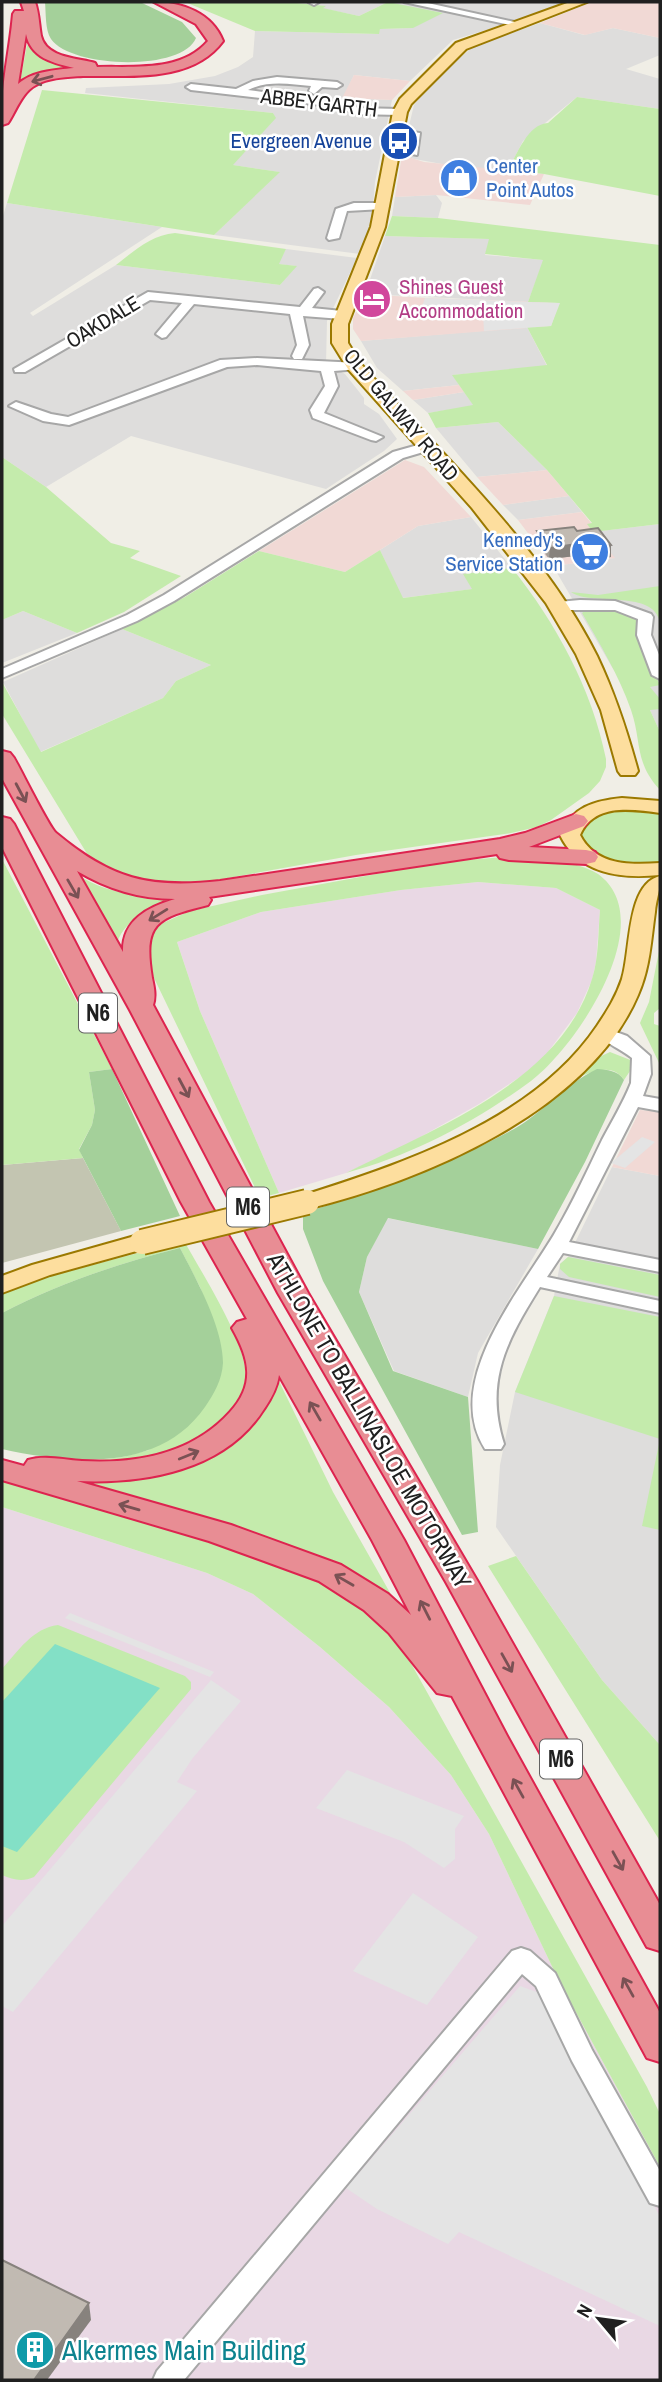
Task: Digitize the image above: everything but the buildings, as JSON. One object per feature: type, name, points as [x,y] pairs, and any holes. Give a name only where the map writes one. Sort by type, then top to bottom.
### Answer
[{"type":"highway","points":[[2,121],[18,47],[20,2]]},
{"type":"highway","points":[[28,2],[33,12],[36,43],[50,55],[90,66],[159,68]]},
{"type":"highway","points":[[2,121],[23,89],[35,79],[66,74],[159,68],[207,53],[216,41],[210,28],[161,2]]},
{"type":"highway","name":"ATHLONE TO BALLINASLOE MOTORWAY","points":[[2,758],[143,1010],[293,1293],[462,1582],[660,1937]]},
{"type":"highway","points":[[40,829],[86,868],[138,888],[174,892],[234,886],[500,846],[532,839],[576,821]]},
{"type":"highway","name":"N6","points":[[2,824],[195,1202]]},
{"type":"highway","points":[[143,1010],[136,939],[140,929],[153,917],[173,907],[207,898],[464,855],[510,853],[586,857]]},
{"type":"highway","points":[[2,1459],[59,1470],[102,1472],[138,1468],[185,1457],[207,1448],[234,1430],[263,1386],[266,1375],[261,1354],[208,1261],[195,1202]]},
{"type":"highway","name":"ATHLONE TO BALLINASLOE MOTORWAY","points":[[195,1202],[388,1540],[490,1736],[660,2047]]},
{"type":"highway","points":[[2,1470],[220,1533],[330,1573],[376,1602],[401,1625],[490,1736]]},
{"type":"main road","name":"OLD GALWAY ROAD","points":[[581,2],[475,39],[455,50],[407,98],[400,112],[383,206],[368,257],[342,315],[340,343],[354,366],[512,544],[558,606],[603,691],[624,749],[628,771]]},
{"type":"main road","points":[[660,804],[628,771],[598,808],[576,821],[570,835],[574,846],[586,857],[619,869],[660,869]]},
{"type":"main road","points":[[598,808],[625,804],[660,804]]},
{"type":"main road","points":[[619,869],[645,902]]},
{"type":"main road","points":[[2,1285],[41,1270],[142,1242],[307,1202],[393,1174],[481,1133],[545,1092],[578,1063],[605,1032],[625,1000],[636,969],[645,902],[660,882]]},
{"type":"street","points":[[409,2],[519,24]]},
{"type":"street","name":"ABBEYGARTH","points":[[238,93],[263,81],[316,87],[337,85]]},
{"type":"street","name":"ABBEYGARTH","points":[[191,87],[329,103],[351,107],[354,111],[400,112]]},
{"type":"street","points":[[395,133],[416,135],[413,153]]},
{"type":"street","points":[[333,238],[342,209],[354,206],[383,206]]},
{"type":"street","points":[[298,356],[303,345],[300,311],[318,292]]},
{"type":"street","name":"OAKDALE","points":[[20,369],[145,296],[342,315]]},
{"type":"street","name":"OAKDALE","points":[[162,334],[191,300]]},
{"type":"street","points":[[16,406],[48,418],[69,421],[225,363],[252,362],[326,369],[354,366]]},
{"type":"street","points":[[326,369],[332,378],[333,387],[317,410],[318,415],[376,437]]},
{"type":"street","points":[[2,674],[132,618],[224,565],[398,455],[425,447]]},
{"type":"street","points":[[558,606],[616,606],[633,609],[646,617],[644,635],[659,669]]},
{"type":"street","points":[[493,1444],[487,1431],[484,1412],[486,1383],[495,1353],[509,1321],[557,1246],[632,1100],[643,1071],[642,1059],[628,1045],[605,1032]]},
{"type":"street","points":[[632,1100],[660,1105]]},
{"type":"street","points":[[557,1246],[660,1266]]},
{"type":"street","points":[[534,1280],[660,1307]]},
{"type":"street","points":[[167,2380],[521,1958],[546,1980],[581,2054],[660,2195]]},
{"type":"shaded area","points":[[287,2],[388,2],[359,16],[321,8],[324,6]]},
{"type":"shaded area","points":[[388,2],[569,2],[552,10],[453,40],[410,81],[354,75],[343,98],[392,100],[375,182],[372,219],[360,254],[214,235],[279,172],[232,165],[275,118],[273,113],[85,93],[86,88],[169,84],[215,76],[238,67],[253,57],[255,31],[378,34],[380,29],[413,28]]},
{"type":"shaded area","points":[[592,2],[660,2],[660,38],[613,28],[585,35],[540,23]]},
{"type":"shaded area","points":[[540,23],[584,35],[613,28],[660,38],[660,55],[626,69],[660,79],[660,109],[577,97],[523,141],[508,170],[458,167],[402,155],[414,105],[438,76],[474,46]]},
{"type":"shaded area","points":[[354,75],[410,81],[392,100],[342,98]]},
{"type":"shaded area","points":[[402,155],[424,162],[544,174],[530,205],[436,195],[395,197]]},
{"type":"shaded area","points":[[436,195],[442,203],[438,218],[392,216],[395,197]]},
{"type":"shaded area","points":[[7,203],[162,227],[30,313],[33,316],[116,265],[280,285],[296,266],[278,264],[286,249],[357,258],[327,321],[326,364],[345,374],[364,398],[364,404],[379,414],[397,439],[384,451],[326,489],[131,436],[46,487],[2,457],[2,219]]},
{"type":"shaded area","points":[[385,236],[490,239],[485,255],[544,260],[528,302],[365,294]]},
{"type":"shaded area","points":[[365,294],[560,303],[551,326],[361,341],[353,329],[353,318]]},
{"type":"shaded area","points":[[425,298],[560,303],[551,326],[484,331],[483,314],[420,312]]},
{"type":"shaded area","points":[[527,327],[547,366],[453,375],[459,385],[403,391],[377,368],[361,341]]},
{"type":"shaded area","points":[[459,385],[464,392],[413,400],[403,391]]},
{"type":"shaded area","points":[[464,392],[474,406],[428,413],[413,400]]},
{"type":"shaded area","points":[[498,422],[547,470],[477,477],[436,428]]},
{"type":"shaded area","points":[[405,460],[424,467],[471,517],[418,526],[345,572],[259,551]]},
{"type":"shaded area","points":[[547,470],[569,496],[503,505],[477,477]]},
{"type":"shaded area","points":[[569,496],[582,512],[518,520],[503,505]]},
{"type":"shaded area","points":[[582,512],[592,524],[588,525],[615,558],[553,566],[518,520]]},
{"type":"shaded area","points":[[471,517],[512,568],[464,574],[473,589],[402,598],[380,550],[418,526]]},
{"type":"shaded area","points":[[660,524],[660,732],[650,710],[612,667],[553,566],[614,558],[593,532]]},
{"type":"shaded area","points":[[23,611],[77,633],[2,663],[2,620]]},
{"type":"shaded area","points":[[122,629],[211,665],[176,681],[163,698],[40,752],[3,682]]},
{"type":"shaded area","points":[[478,882],[556,888],[600,910],[592,980],[577,1013],[545,1056],[526,1073],[479,1104],[408,1144],[346,1173],[279,1193],[200,1011],[177,942],[261,912],[401,890]]},
{"type":"shaded area","points":[[640,1110],[660,1112],[660,1176],[612,1167]]},
{"type":"shaded area","points":[[642,1137],[655,1142],[625,1168],[611,1163]]},
{"type":"shaded area","points":[[83,1158],[121,1231],[2,1263],[2,1165]]},
{"type":"shaded area","points":[[612,1167],[660,1176],[660,1745],[602,1680],[496,1527],[500,1465],[515,1392],[554,1296],[560,1264],[568,1257]]},
{"type":"shaded area","points":[[387,1218],[538,1249],[478,1353],[468,1397],[394,1371],[359,1292],[367,1257]]},
{"type":"shaded area","points":[[2,1507],[207,1573],[253,1594],[389,1707],[451,1775],[489,1834],[559,1981],[660,2167],[660,2380],[2,2380]]},
{"type":"shaded area","points":[[70,1613],[214,1672],[210,1677],[65,1618]]},
{"type":"shaded area","points":[[211,1680],[241,1701],[192,1759],[177,1782],[197,1791],[13,2012],[2,2006],[2,1926]]},
{"type":"shaded area","points":[[347,1770],[464,1816],[455,1829],[455,1859],[444,1868],[404,1842],[316,1808]]},
{"type":"shaded area","points":[[413,1893],[478,1937],[427,2005],[353,1971]]},
{"type":"shaded area","points":[[520,1986],[542,1994],[660,2217],[660,2326],[459,2232],[448,2244],[377,2209],[346,2188]]},
{"type":"green space","points":[[45,2],[140,2],[182,22],[196,38],[187,49],[170,57],[149,61],[126,62],[80,56],[62,49],[51,39]]},
{"type":"green space","points":[[185,2],[287,2],[326,6],[323,8],[359,16],[388,2],[443,13],[413,28],[380,29],[379,34],[255,31]]},
{"type":"green space","points":[[27,45],[51,61],[76,68],[20,82]]},
{"type":"green space","points":[[42,90],[273,113],[276,118],[233,165],[280,172],[214,235],[7,203]]},
{"type":"green space","points":[[577,97],[660,109],[660,196],[544,174],[508,170],[529,134],[548,123]]},
{"type":"green space","points":[[392,216],[438,218],[660,245],[660,524],[593,532],[587,524],[592,523],[547,470],[498,422],[436,428],[428,413],[473,405],[452,375],[547,365],[527,327],[551,326],[559,303],[528,302],[543,260],[485,254],[489,239],[385,236]]},
{"type":"green space","points":[[175,233],[286,249],[279,264],[297,266],[280,285],[116,265],[151,240]]},
{"type":"green space","points":[[2,457],[46,487],[111,543],[140,551],[130,558],[181,576],[124,612],[77,633],[23,611],[2,620]]},
{"type":"green space","points":[[380,550],[403,598],[472,589],[463,574],[512,568],[543,611],[582,682],[592,707],[606,759],[606,767],[600,781],[589,793],[551,820],[537,827],[511,833],[356,855],[183,886],[124,878],[96,864],[89,857],[2,714],[2,682],[41,752],[163,698],[176,681],[211,665],[122,629],[185,597],[259,551],[345,572]]},
{"type":"green space","points":[[660,586],[660,647],[659,619],[653,610],[632,601],[592,598],[571,592],[598,595]]},
{"type":"green space","points":[[587,609],[615,610],[638,617],[641,646],[660,685],[650,687],[660,699],[660,709],[650,710],[660,732],[660,790],[642,761],[631,710],[621,685],[582,613]]},
{"type":"green space","points":[[613,810],[660,811],[660,863],[639,865],[619,862],[581,846],[579,827],[594,815]]},
{"type":"green space","points":[[504,857],[577,865],[598,874],[615,895],[621,921],[617,951],[605,982],[589,1013],[569,1041],[531,1081],[443,1136],[395,1157],[346,1173],[417,1139],[490,1098],[523,1074],[553,1047],[576,1015],[592,979],[600,910],[556,888],[478,882],[401,890],[261,912],[177,942],[200,1011],[279,1193],[260,1198],[142,953],[156,926],[190,911],[262,895],[442,862]]},
{"type":"green space","points":[[2,859],[112,1069],[89,1072],[95,1110],[92,1125],[79,1149],[83,1158],[2,1165]]},
{"type":"green space","points":[[78,875],[118,892],[189,897],[152,910],[134,920],[121,934],[113,949]]},
{"type":"green space","points":[[660,946],[660,1008],[654,1013],[654,1024],[660,1026],[660,1065],[640,1023],[649,1002]]},
{"type":"green space","points":[[610,1052],[633,1061],[634,1065],[624,1080],[609,1070],[579,1077],[597,1058]]},
{"type":"green space","points":[[112,1069],[180,1216],[121,1231],[79,1150],[92,1125],[95,1110],[89,1072]]},
{"type":"green space","points":[[597,1069],[615,1072],[624,1080],[585,1162],[538,1249],[388,1218],[367,1257],[359,1292],[393,1371],[468,1397],[478,1532],[462,1535],[323,1281],[303,1229],[303,1213],[410,1176],[489,1142],[525,1122],[575,1082]]},
{"type":"green space","points":[[184,1241],[236,1337],[245,1367],[244,1386],[235,1404],[221,1419],[182,1445],[141,1460],[119,1463],[81,1462],[123,1457],[149,1450],[219,1339],[200,1287],[180,1248],[89,1275],[2,1313],[2,1292],[27,1282]]},
{"type":"green space","points":[[180,1248],[208,1304],[222,1349],[221,1375],[205,1407],[186,1428],[163,1444],[138,1453],[84,1460],[2,1449],[2,1313],[89,1275]]},
{"type":"green space","points":[[568,1257],[660,1275],[660,1297],[569,1277],[560,1269],[560,1264]]},
{"type":"green space","points":[[554,1296],[660,1317],[660,1439],[515,1392]]},
{"type":"green space","points":[[275,1373],[333,1492],[393,1598],[79,1485],[78,1480],[164,1472]]},
{"type":"green space","points":[[660,1439],[660,1530],[642,1526]]},
{"type":"green space","points":[[2,1477],[281,1564],[335,1588],[376,1618],[403,1649],[647,2087],[660,2114],[660,2167],[559,1981],[489,1834],[451,1775],[389,1707],[253,1594],[207,1573],[2,1507]]},
{"type":"green space","points":[[516,1556],[602,1680],[660,1745],[660,1841],[488,1566]]},
{"type":"green space","points":[[58,1625],[185,1676],[191,1682],[191,1689],[34,1877],[14,1879],[2,1875],[2,1669],[34,1635]]},
{"type":"green space","points":[[55,1644],[160,1688],[17,1852],[2,1846],[2,1702]]},
{"type":"place","name":"Evergreen Avenue","points":[[399,141]]},
{"type":"place","name":"Center Point Autos","points":[[459,178]]},
{"type":"place","name":"Shines Guest Accommodation","points":[[372,299]]},
{"type":"place","name":"Kennedy's Service Station","points":[[590,552]]},
{"type":"place","name":"Alkermes Main Building","points":[[35,2350]]}]
